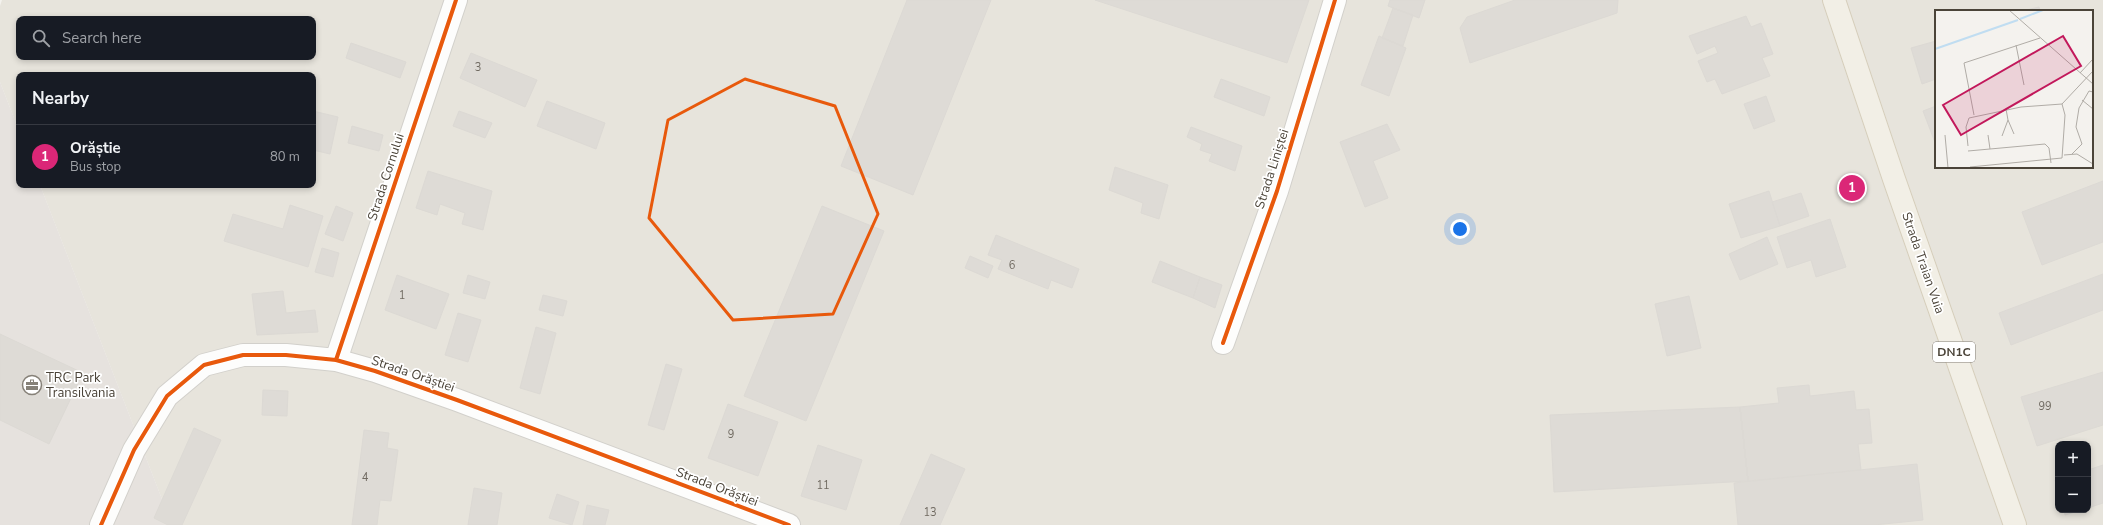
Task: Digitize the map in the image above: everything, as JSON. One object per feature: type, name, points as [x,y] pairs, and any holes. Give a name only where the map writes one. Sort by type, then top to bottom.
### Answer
[{"type":"main road","name":"Strada Traian Vuia","points":[[1834,0],[1894,179],[2015,525]]},
{"type":"street","name":"Strada Cornului","points":[[336,360],[456,0]]},
{"type":"street","name":"Strada Liniștei","points":[[1223,343],[1276,190],[1335,0]]},
{"type":"street","name":"Strada Orăștiei","points":[[101,525],[134,450],[167,396],[204,365],[243,355],[286,355],[336,360],[375,371],[457,400],[789,525]]},
{"type":"highlighted area","points":[[745,79],[835,106],[878,214],[833,314],[733,320],[649,218],[668,120]]},
{"type":"shaded area","points":[[2,0],[2103,0],[2103,525],[172,525],[41,188],[316,188],[316,72],[16,72],[16,123],[0,82],[0,6]]},
{"type":"shaded area","points":[[0,82],[16,123],[16,188],[41,188],[172,525],[0,525]]},
{"type":"building","points":[[907,0],[991,0],[913,195],[841,166]]},
{"type":"building","points":[[1095,0],[1309,0],[1287,63]]},
{"type":"building","points":[[1390,0],[1425,0],[1419,18],[1388,6]]},
{"type":"building","points":[[1515,0],[1618,0],[1617,13],[1470,63],[1460,28],[1467,17]]},
{"type":"building","points":[[2039,7],[2040,10],[2026,10]]},
{"type":"building","points":[[1393,8],[1413,15],[1403,46],[1382,38]]},
{"type":"building","points":[[1746,16],[1751,27],[1761,23],[1773,54],[1762,58],[1770,76],[1722,94],[1715,79],[1707,82],[1698,61],[1718,53],[1715,46],[1697,54],[1689,36]]},
{"type":"building","points":[[1379,36],[1406,48],[1389,96],[1361,85]]},
{"type":"building","points":[[1935,41],[1935,79],[1922,84],[1911,48]]},
{"type":"building","points":[[351,43],[406,62],[400,78],[346,58]]},
{"type":"building","points":[[471,53],[537,80],[525,107],[460,78]]},
{"type":"building","points":[[1221,79],[1270,97],[1264,116],[1214,97]]},
{"type":"building","points":[[1766,96],[1775,121],[1754,129],[1744,104]]},
{"type":"building","points":[[547,101],[605,123],[596,149],[537,126]]},
{"type":"building","points":[[1935,106],[1935,142],[1923,111]]},
{"type":"building","points":[[459,111],[492,123],[485,138],[453,126]]},
{"type":"building","points":[[316,112],[338,117],[330,154],[316,151]]},
{"type":"building","points":[[1387,124],[1400,150],[1373,161],[1388,198],[1365,207],[1340,142]]},
{"type":"building","points":[[352,126],[383,135],[379,151],[348,143]]},
{"type":"building","points":[[1191,127],[1242,146],[1235,171],[1209,161],[1212,154],[1200,150],[1202,144],[1187,137]]},
{"type":"building","points":[[1115,167],[1168,185],[1159,219],[1141,213],[1143,203],[1109,190]]},
{"type":"building","points":[[428,171],[492,191],[483,230],[462,224],[465,213],[440,204],[437,215],[416,208]]},
{"type":"building","points":[[2103,181],[2103,242],[2042,265],[2022,212]]},
{"type":"building","points":[[1769,191],[1780,226],[1741,238],[1729,204]]},
{"type":"building","points":[[1801,193],[1809,216],[1780,226],[1772,202]]},
{"type":"building","points":[[290,205],[323,216],[308,267],[224,241],[233,214],[283,229]]},
{"type":"building","points":[[336,206],[353,213],[343,241],[325,234]]},
{"type":"building","points":[[822,206],[884,231],[806,421],[744,396]]},
{"type":"building","points":[[1830,219],[1846,267],[1816,277],[1811,260],[1787,268],[1777,237]]},
{"type":"building","points":[[996,235],[1079,269],[1072,288],[1051,280],[1048,289],[998,269],[1002,260],[988,255]]},
{"type":"building","points":[[1767,237],[1778,264],[1740,280],[1729,254]]},
{"type":"building","points":[[322,248],[339,253],[333,277],[315,272]]},
{"type":"building","points":[[970,256],[993,266],[988,278],[965,268]]},
{"type":"building","points":[[1160,261],[1200,277],[1193,298],[1152,282]]},
{"type":"building","points":[[2103,274],[2103,310],[2011,345],[1999,313]]},
{"type":"building","points":[[397,275],[449,294],[436,329],[385,310]]},
{"type":"building","points":[[468,275],[490,282],[485,299],[463,293]]},
{"type":"building","points":[[1200,277],[1222,285],[1215,308],[1193,298]]},
{"type":"building","points":[[283,291],[286,313],[315,310],[318,332],[257,335],[252,294]]},
{"type":"building","points":[[543,295],[567,301],[563,316],[539,310]]},
{"type":"building","points":[[1689,296],[1701,348],[1667,356],[1655,304]]},
{"type":"building","points":[[458,313],[481,320],[468,362],[445,355]]},
{"type":"building","points":[[536,327],[556,333],[540,394],[520,388]]},
{"type":"building","points":[[0,334],[83,373],[49,444],[0,420]]},
{"type":"building","points":[[666,364],[682,369],[664,430],[648,425]]},
{"type":"building","points":[[2103,372],[2103,425],[2037,446],[2021,397]]},
{"type":"building","points":[[1809,385],[1810,396],[1854,391],[1856,410],[1869,409],[1872,443],[1858,444],[1861,470],[1748,481],[1740,407],[1779,403],[1777,388]]},
{"type":"building","points":[[263,390],[288,391],[287,416],[262,415]]},
{"type":"building","points":[[728,404],[778,422],[758,476],[708,458]]},
{"type":"building","points":[[1740,407],[1748,481],[1554,492],[1550,415]]},
{"type":"building","points":[[194,428],[221,440],[182,525],[168,525],[154,518]]},
{"type":"building","points":[[364,430],[389,433],[387,448],[398,450],[391,501],[380,500],[377,525],[352,525]]},
{"type":"building","points":[[818,445],[862,460],[846,510],[801,496]]},
{"type":"building","points":[[931,454],[965,469],[940,525],[900,525]]},
{"type":"building","points":[[1917,464],[1923,520],[1874,525],[1738,525],[1734,483]]},
{"type":"building","points":[[2103,465],[2103,503],[2091,507],[2091,477],[2091,469]]},
{"type":"building","points":[[474,488],[502,493],[497,525],[468,525]]},
{"type":"building","points":[[557,494],[579,502],[572,525],[549,518]]},
{"type":"building","points":[[587,505],[609,510],[605,525],[583,525]]},
{"type":"cycle path","points":[[336,360],[456,0]]},
{"type":"cycle path","points":[[1223,343],[1277,191],[1335,0]]},
{"type":"cycle path","points":[[101,525],[134,450],[167,396],[204,365],[243,355],[286,355],[336,360],[375,371],[457,400],[789,525]]},
{"type":"place","name":"Orăștie","points":[[1852,188]]},
{"type":"place","name":"TRC Park Transilvania","points":[[32,385]]}]
